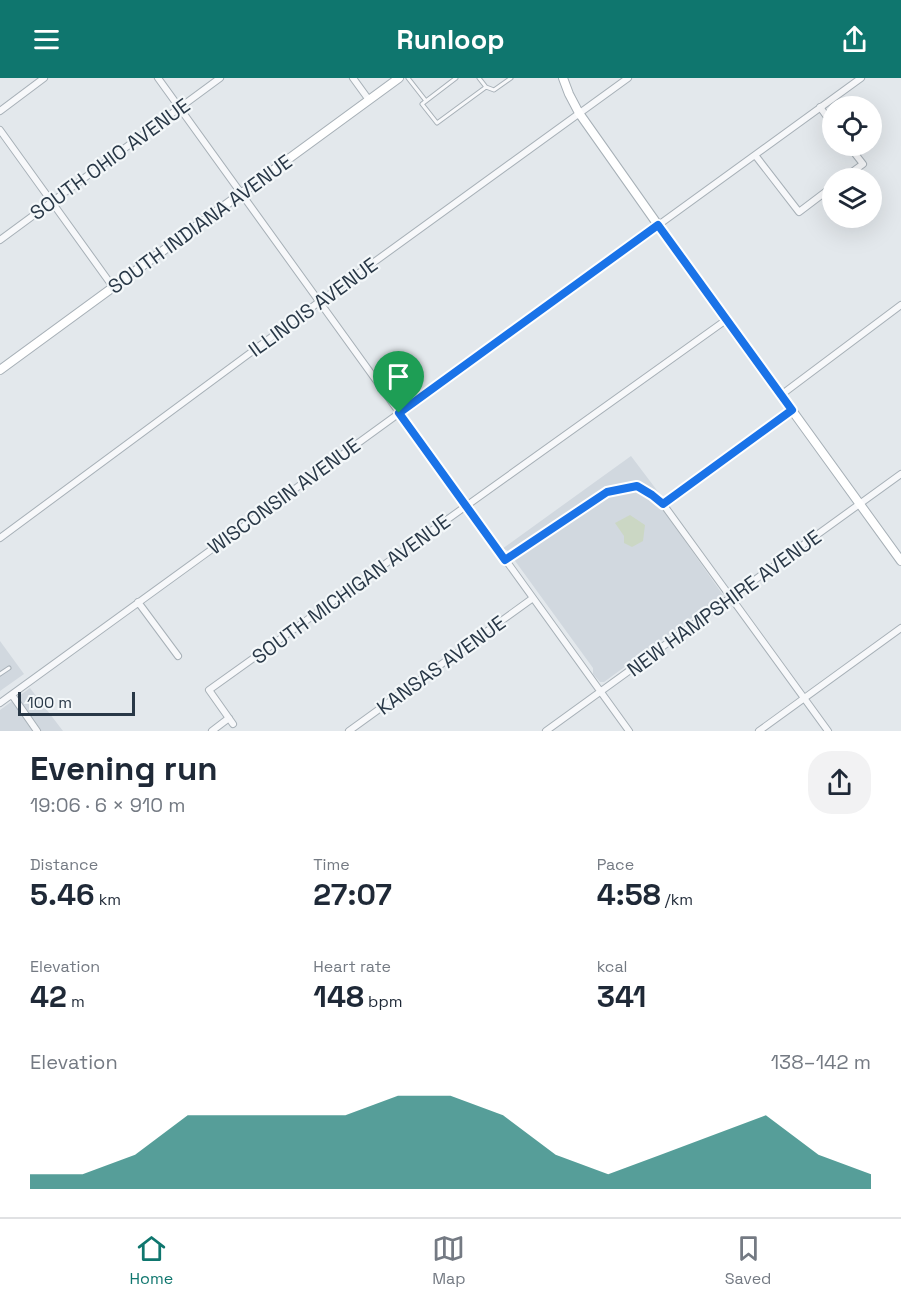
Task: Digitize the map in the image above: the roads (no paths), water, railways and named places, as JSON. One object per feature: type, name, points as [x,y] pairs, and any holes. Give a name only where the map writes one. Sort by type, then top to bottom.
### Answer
[{"type":"street","points":[[0,111],[44,78]]},
{"type":"street","points":[[158,78],[629,731]]},
{"type":"street","name":"SOUTH OHIO AVENUE","points":[[0,240],[220,78]]},
{"type":"street","points":[[353,78],[369,100]]},
{"type":"street","name":"SOUTH INDIANA AVENUE","points":[[0,370],[399,78]]},
{"type":"street","points":[[563,78],[579,113],[901,561]]},
{"type":"street","name":"ILLINOIS AVENUE","points":[[0,538],[627,78]]},
{"type":"street","name":"WISCONSIN AVENUE","points":[[0,702],[861,78]]},
{"type":"street","points":[[0,130],[113,288]]},
{"type":"street","points":[[755,155],[799,212],[822,195]]},
{"type":"street","points":[[857,156],[863,164],[858,168]]},
{"type":"street","points":[[781,395],[901,305]]},
{"type":"street","name":"SOUTH MICHIGAN AVENUE","points":[[212,731],[231,721],[209,690],[726,320]]},
{"type":"street","points":[[792,410],[663,504],[828,731]]},
{"type":"street","name":"NEW HAMPSHIRE AVENUE","points":[[546,731],[901,474]]},
{"type":"street","name":"KANSAS AVENUE","points":[[349,731],[533,598]]},
{"type":"street","points":[[138,602],[178,656]]},
{"type":"street","points":[[759,731],[901,628]]},
{"type":"street","points":[[12,695],[38,731]]},
{"type":"lane","points":[[408,78],[426,101]]},
{"type":"lane","points":[[456,78],[422,104],[437,123],[486,87]]},
{"type":"lane","points":[[479,78],[486,87],[494,90],[511,78]]},
{"type":"lane","points":[[505,560],[607,492],[637,486],[663,504]]},
{"type":"lane","points":[[0,674],[9,668]]}]
